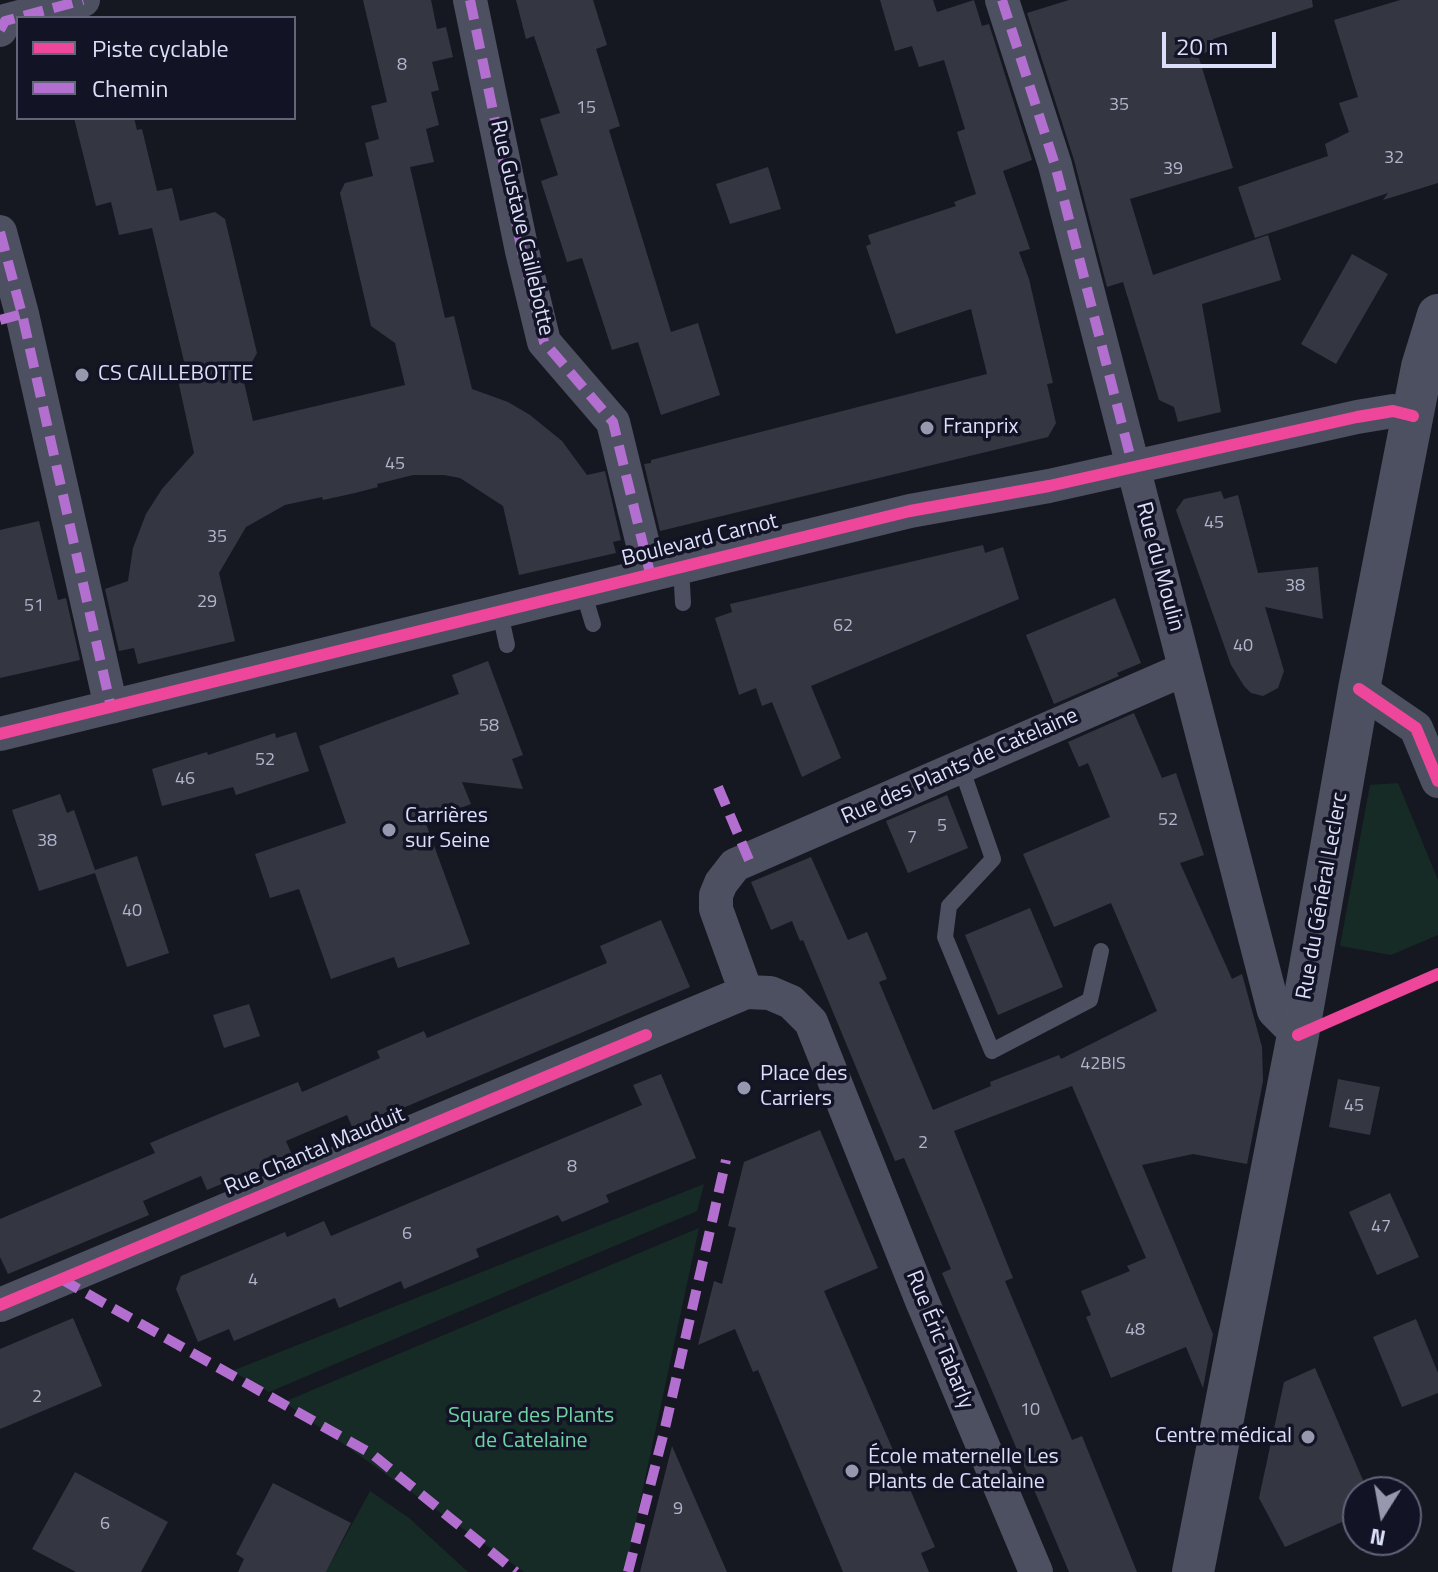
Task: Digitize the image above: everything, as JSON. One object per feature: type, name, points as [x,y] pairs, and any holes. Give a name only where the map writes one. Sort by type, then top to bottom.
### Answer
[{"type":"street","points":[[24,16],[83,0]]},
{"type":"street","name":"Rue Gustave Caillebotte","points":[[470,0],[544,342],[613,422],[666,570]]},
{"type":"street","name":"Rue du Moulin","points":[[1002,0],[1055,165],[1274,1011],[1298,1035]]},
{"type":"street","points":[[0,30],[5,21],[16,18]]},
{"type":"street","points":[[0,232],[11,317],[111,707]]},
{"type":"street","name":"Rue du Général Leclerc","points":[[1193,1572],[1298,1035],[1359,689],[1422,367],[1438,315]]},
{"type":"street","name":"Boulevard Carnot","points":[[0,734],[303,658],[504,629],[583,591],[910,511],[1133,467],[1357,417],[1393,411],[1413,416]]},
{"type":"street","name":"Rue des Plants de Catelaine","points":[[746,992],[716,909],[716,895],[721,883],[735,865],[1185,669]]},
{"type":"street","points":[[1359,689],[1416,728],[1438,781]]},
{"type":"street","name":"Rue Chantal Mauduit","points":[[0,1305],[746,992]]},
{"type":"street","name":"Rue Éric Tabarly","points":[[746,992],[779,997],[802,1011],[811,1022],[928,1315],[1036,1572]]},
{"type":"lane","points":[[666,570],[683,603]]},
{"type":"lane","points":[[583,591],[593,624]]},
{"type":"lane","points":[[961,767],[993,859],[949,906],[945,937],[992,1051],[1090,1000],[1101,951]]},
{"type":"green space","points":[[1398,783],[1438,880],[1438,935],[1391,955],[1340,946],[1370,785]]},
{"type":"green space","points":[[704,1184],[697,1211],[269,1392],[232,1371]]},
{"type":"green space","name":"Square des Plants de Catelaine","points":[[699,1228],[625,1572],[524,1572],[284,1402]]},
{"type":"green space","points":[[370,1491],[409,1518],[468,1572],[326,1572]]},
{"type":"building","points":[[363,0],[431,0],[437,29],[446,27],[453,57],[432,62],[439,90],[431,92],[439,125],[426,129],[434,162],[410,167],[445,318],[454,316],[472,389],[508,402],[530,415],[562,441],[587,475],[605,471],[621,540],[613,542],[616,553],[519,575],[503,506],[460,478],[413,475],[355,493],[285,505],[246,527],[219,573],[235,641],[138,664],[134,648],[119,651],[105,589],[128,581],[133,548],[146,514],[162,489],[194,453],[178,380],[188,378],[152,228],[119,235],[111,202],[96,206],[74,120],[134,120],[137,130],[142,129],[157,191],[172,188],[180,221],[215,212],[225,219],[257,353],[243,378],[253,421],[405,385],[395,343],[371,326],[340,193],[345,183],[373,176],[365,143],[379,139],[371,106],[387,102]]},
{"type":"building","points":[[516,0],[593,0],[607,45],[596,49],[620,126],[609,130],[671,332],[698,323],[720,395],[661,415],[638,342],[612,350],[582,258],[567,262],[541,181],[558,175],[540,119],[560,113],[534,36],[526,39]]},
{"type":"building","points":[[880,0],[933,0],[937,12],[974,0],[982,26],[989,24],[1032,160],[1003,171],[1030,249],[1019,252],[1029,279],[1053,383],[1047,384],[1056,423],[1048,437],[660,531],[644,464],[651,463],[651,460],[987,374],[971,309],[896,334],[866,246],[871,244],[868,235],[956,206],[954,202],[976,194],[957,132],[965,129],[944,60],[919,67],[912,46],[895,51]]},
{"type":"building","points":[[1069,0],[1312,0],[1313,7],[1213,39],[1216,49],[1198,55],[1233,168],[1130,199],[1153,275],[1268,235],[1281,280],[1202,304],[1221,412],[1178,422],[1174,407],[1159,400],[1123,282],[1107,287],[1074,160],[1027,13]]},
{"type":"building","points":[[1400,0],[1438,0],[1438,183],[1383,200],[1388,193],[1255,238],[1238,187],[1328,156],[1325,144],[1349,132],[1339,103],[1358,97],[1334,20]]},
{"type":"building","points":[[768,167],[781,209],[730,224],[716,184]]},
{"type":"building","points":[[1352,254],[1388,274],[1336,364],[1301,344]]},
{"type":"building","points":[[1221,491],[1224,499],[1238,495],[1258,573],[1318,567],[1323,619],[1265,607],[1284,671],[1278,688],[1263,696],[1251,693],[1231,665],[1176,510],[1184,499]]},
{"type":"building","points":[[39,521],[58,600],[66,598],[80,660],[0,678],[0,530]]},
{"type":"building","points":[[983,545],[985,553],[1003,547],[1019,599],[811,686],[841,758],[802,777],[772,702],[762,706],[756,688],[739,695],[715,618],[732,612],[730,604]]},
{"type":"building","points":[[1115,598],[1141,663],[1054,704],[1026,635]]},
{"type":"building","points":[[488,661],[523,755],[512,759],[523,789],[462,782],[471,804],[425,821],[470,944],[398,968],[394,957],[331,979],[299,889],[270,898],[255,854],[346,823],[319,746],[459,694],[452,675]]},
{"type":"building","points":[[1134,713],[1162,778],[1176,773],[1204,855],[1180,863],[1232,979],[1242,974],[1262,1047],[1263,1081],[1247,1164],[1193,1154],[1142,1165],[1213,1334],[1203,1388],[1186,1347],[1111,1378],[1086,1317],[1091,1315],[1081,1291],[1130,1271],[1127,1266],[1146,1258],[1072,1086],[954,1131],[1013,1278],[1005,1281],[1072,1440],[1082,1436],[1137,1572],[1069,1572],[942,1273],[951,1269],[904,1158],[895,1161],[803,940],[800,941],[792,921],[771,930],[751,882],[811,857],[848,940],[867,932],[887,979],[879,982],[933,1110],[991,1086],[990,1082],[1059,1055],[1061,1059],[1157,1011],[1111,903],[1054,927],[1023,854],[1110,817],[1088,763],[1079,767],[1068,742]]},
{"type":"building","points":[[296,732],[309,771],[236,795],[233,787],[162,806],[152,769],[275,733],[276,738]]},
{"type":"building","points":[[60,794],[67,813],[74,810],[95,870],[137,856],[169,953],[127,967],[95,873],[39,891],[12,810]]},
{"type":"building","points":[[947,795],[968,848],[908,873],[886,821]]},
{"type":"building","points":[[1030,908],[1063,987],[998,1015],[965,935]]},
{"type":"building","points":[[661,920],[690,987],[353,1129],[347,1115],[286,1141],[292,1155],[207,1190],[201,1176],[143,1201],[149,1215],[8,1274],[0,1257],[0,1219],[155,1153],[150,1143],[298,1082],[302,1092],[380,1058],[377,1051],[424,1031],[427,1038],[607,963],[600,946]]},
{"type":"building","points":[[249,1004],[260,1036],[224,1048],[213,1015]]},
{"type":"building","points":[[661,1074],[696,1158],[606,1195],[609,1202],[562,1222],[558,1215],[476,1249],[479,1257],[404,1289],[401,1281],[339,1308],[335,1298],[234,1341],[229,1329],[198,1342],[176,1289],[181,1276],[285,1232],[287,1237],[324,1221],[331,1236],[642,1105],[633,1085]]},
{"type":"building","points":[[1338,1079],[1380,1087],[1370,1135],[1329,1127]]},
{"type":"building","points":[[820,1130],[878,1268],[824,1291],[935,1547],[921,1553],[929,1572],[843,1572],[758,1370],[753,1372],[735,1329],[698,1345],[714,1281],[722,1284],[736,1228],[728,1226],[744,1162]]},
{"type":"building","points":[[1390,1193],[1419,1257],[1377,1275],[1349,1212]]},
{"type":"building","points":[[73,1318],[102,1386],[0,1429],[0,1349]]},
{"type":"building","points":[[1416,1319],[1438,1373],[1438,1393],[1402,1407],[1373,1337]]},
{"type":"building","name":"Centre médical","points":[[1315,1368],[1361,1476],[1342,1476],[1342,1522],[1285,1547],[1259,1498],[1284,1382]]},
{"type":"building","points":[[672,1446],[727,1572],[640,1572]]},
{"type":"building","points":[[75,1472],[168,1522],[141,1572],[76,1572],[32,1549]]},
{"type":"building","points":[[273,1483],[351,1523],[326,1572],[238,1572],[244,1559],[236,1554]]},
{"type":"marked path","points":[[24,16],[83,0]]},
{"type":"marked path","points":[[470,0],[544,342],[613,422],[650,573]]},
{"type":"marked path","points":[[1002,0],[1055,165],[1133,467]]},
{"type":"marked path","points":[[0,30],[5,21],[16,18]]},
{"type":"marked path","points":[[0,232],[22,314],[111,707]]},
{"type":"marked path","points":[[0,320],[22,314]]},
{"type":"marked path","points":[[718,787],[749,860]]},
{"type":"marked path","points":[[628,1572],[665,1428],[726,1160]]},
{"type":"marked path","points":[[61,1279],[372,1454],[516,1572]]},
{"type":"cycle path","points":[[0,734],[910,511],[1049,486],[1357,417],[1393,411],[1413,416]]},
{"type":"cycle path","points":[[1359,689],[1416,728],[1438,781]]},
{"type":"cycle path","points":[[1298,1035],[1438,974]]},
{"type":"cycle path","points":[[0,1305],[646,1035]]},
{"type":"place","name":"CS CAILLEBOTTE","points":[[82,375]]},
{"type":"place","name":"Franprix","points":[[927,428]]},
{"type":"place","name":"Carrières sur Seine","points":[[389,830]]},
{"type":"place","name":"Place des Carriers","points":[[744,1088]]},
{"type":"place","name":"Centre médical","points":[[1308,1437]]},
{"type":"place","name":"École maternelle Les Plants de Catelaine","points":[[852,1471]]}]
